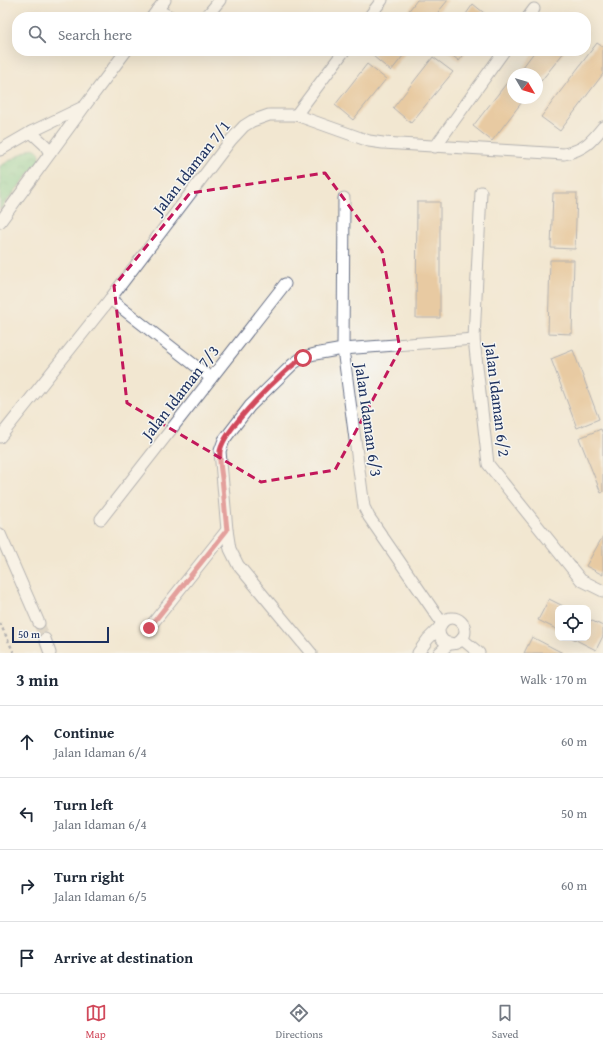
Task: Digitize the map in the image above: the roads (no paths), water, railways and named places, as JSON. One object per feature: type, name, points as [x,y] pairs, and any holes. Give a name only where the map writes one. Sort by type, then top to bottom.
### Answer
[{"type":"street","points":[[156,12],[165,0]]},
{"type":"street","points":[[210,12],[220,0]]},
{"type":"street","points":[[373,12],[382,0]]},
{"type":"street","points":[[0,222],[122,56]]},
{"type":"street","points":[[296,115],[340,56]]},
{"type":"street","points":[[435,147],[500,56]]},
{"type":"street","points":[[0,150],[31,132],[84,107]]},
{"type":"street","name":"Jalan Idaman 7/1","points":[[0,437],[110,298],[231,140],[244,126],[252,121],[265,116],[296,115],[370,141],[383,143],[564,154],[581,149],[589,144],[603,127]]},
{"type":"street","points":[[31,132],[50,153]]},
{"type":"street","name":"Jalan Idaman 6/2","points":[[481,192],[474,338],[488,464],[581,580],[603,591]]},
{"type":"street","name":"Jalan Idaman 6/3","points":[[344,198],[343,349],[366,512],[441,625]]},
{"type":"street","name":"Jalan Idaman 7/3","points":[[101,519],[285,284]]},
{"type":"street","points":[[110,298],[211,378]]},
{"type":"street","points":[[311,653],[238,565],[230,549],[220,457],[220,451],[224,440],[250,406],[293,364],[303,358],[315,354],[343,349],[474,338]]},
{"type":"street","points":[[149,628],[227,530]]},
{"type":"street","points":[[0,534],[39,624]]},
{"type":"street","points":[[418,653],[428,639],[441,625],[449,618],[460,621],[463,624],[465,632],[462,639],[454,644],[442,639],[440,635],[441,625]]},
{"type":"street","points":[[45,639],[50,653]]},
{"type":"street","points":[[462,639],[479,653]]},
{"type":"street","points":[[439,653],[450,643]]},
{"type":"tunnel","points":[[39,623],[45,639]]}]
